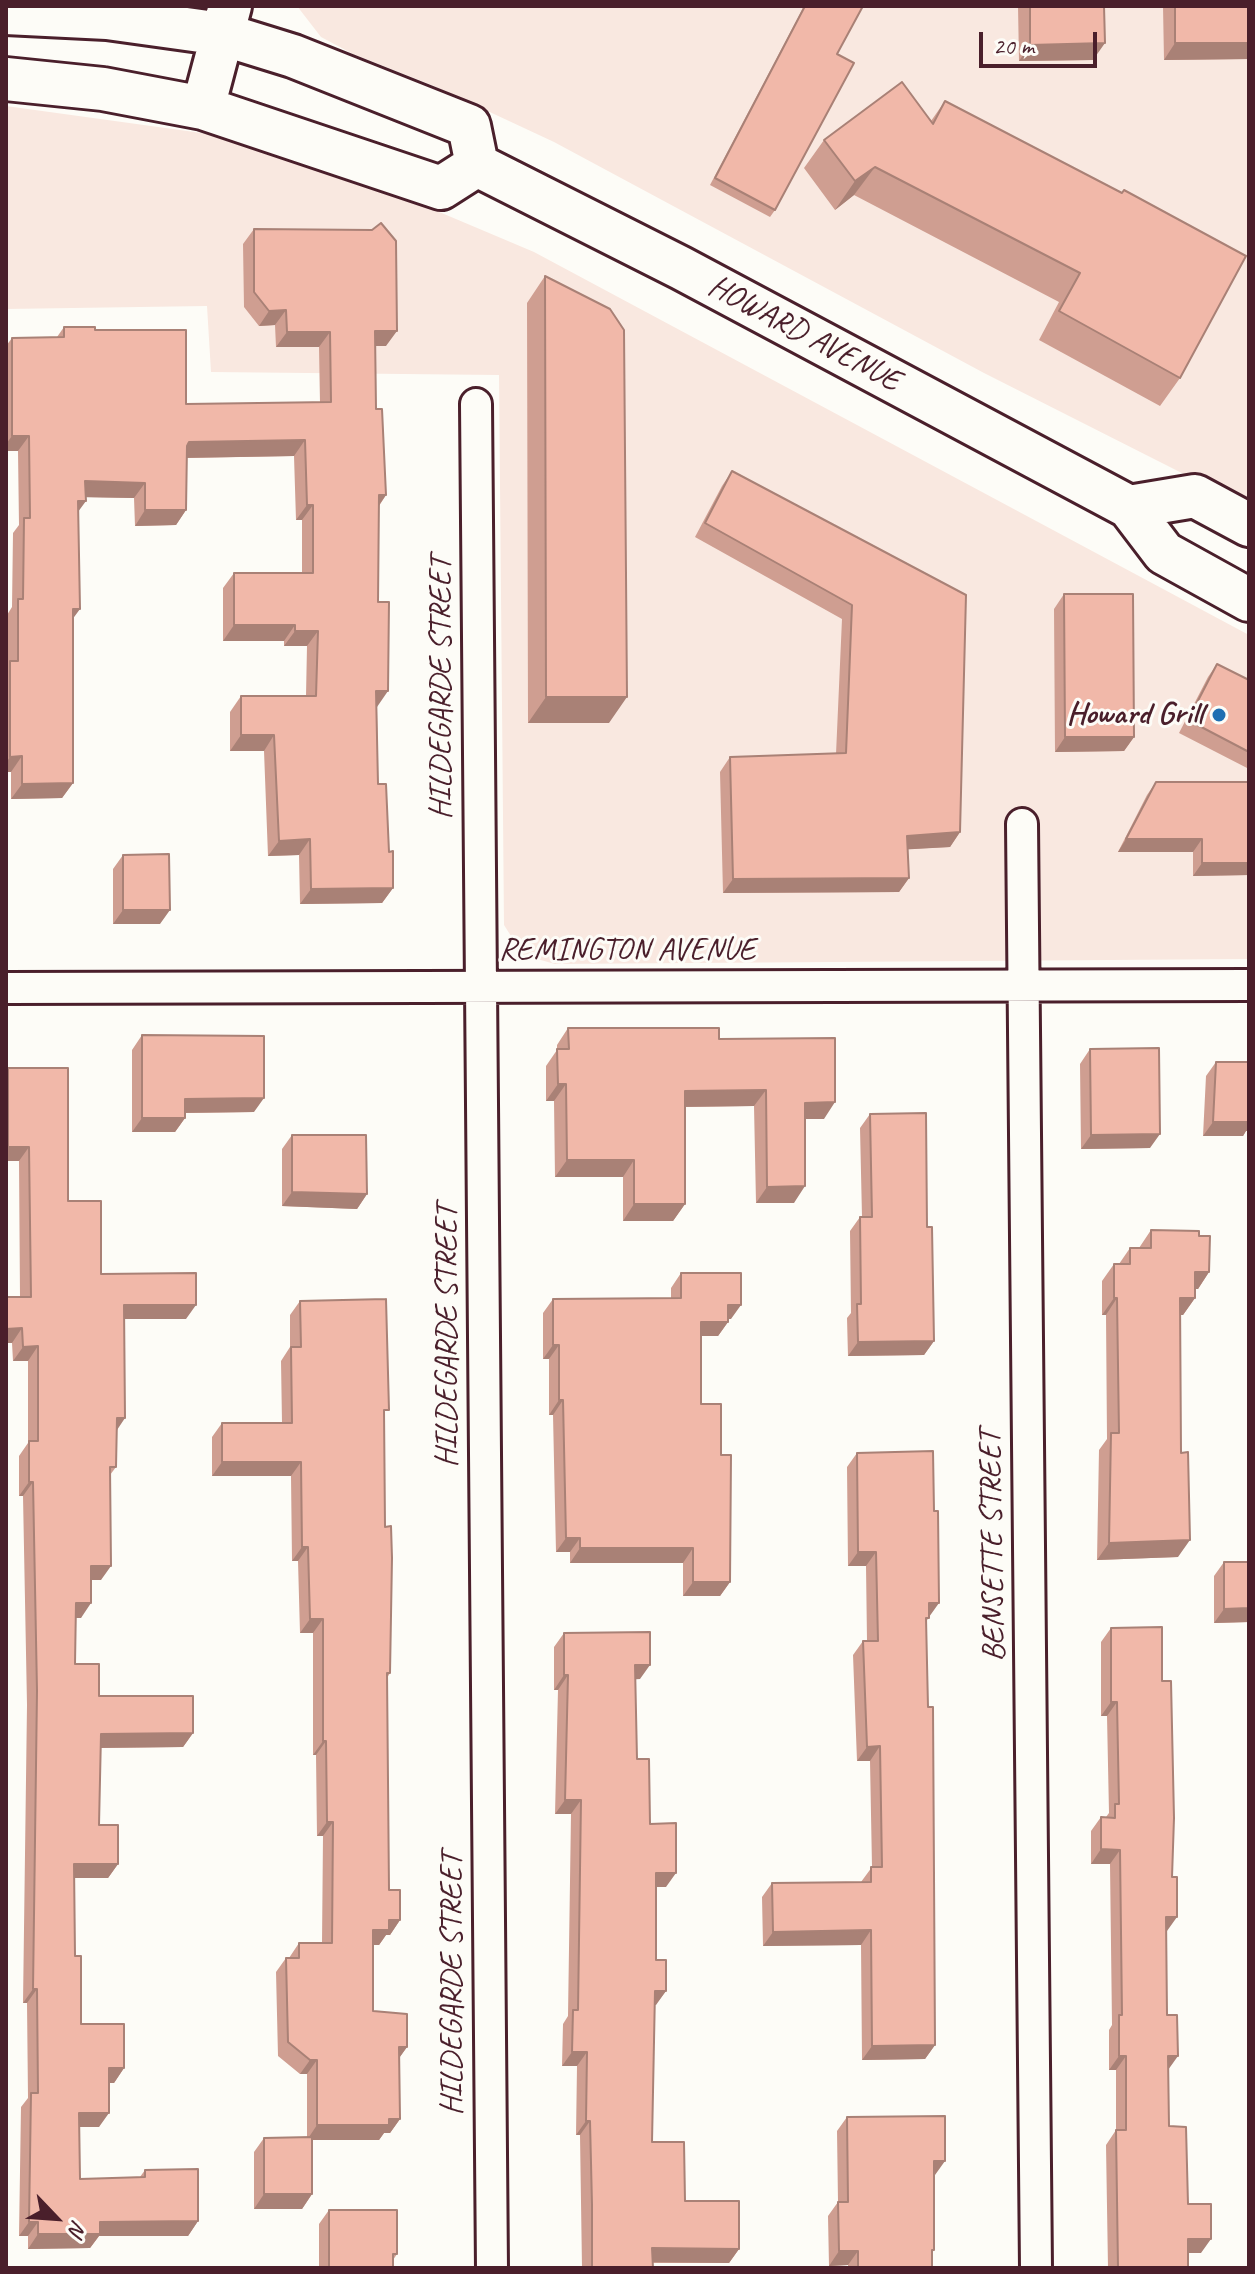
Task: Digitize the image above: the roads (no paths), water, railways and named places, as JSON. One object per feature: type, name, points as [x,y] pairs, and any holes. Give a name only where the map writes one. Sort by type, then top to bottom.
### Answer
[{"type":"main road","points":[[6,13],[226,20],[293,56],[469,126],[477,165],[441,188],[203,108],[103,89],[6,79]]},
{"type":"main road","points":[[203,108],[226,20]]},
{"type":"main road","name":"HOWARD AVENUE","points":[[477,165],[681,268],[1129,507],[1164,553],[1249,600]]},
{"type":"main road","points":[[1129,507],[1195,496],[1249,525]]},
{"type":"street","name":"HILDEGARDE STREET","points":[[476,404],[492,2268]]},
{"type":"street","name":"BENSETTE STREET","points":[[1022,824],[1036,2268]]},
{"type":"street","name":"REMINGTON AVENUE","points":[[6,988],[1249,985]]},
{"type":"place","name":"Howard Grill","points":[[1219,715]]}]
